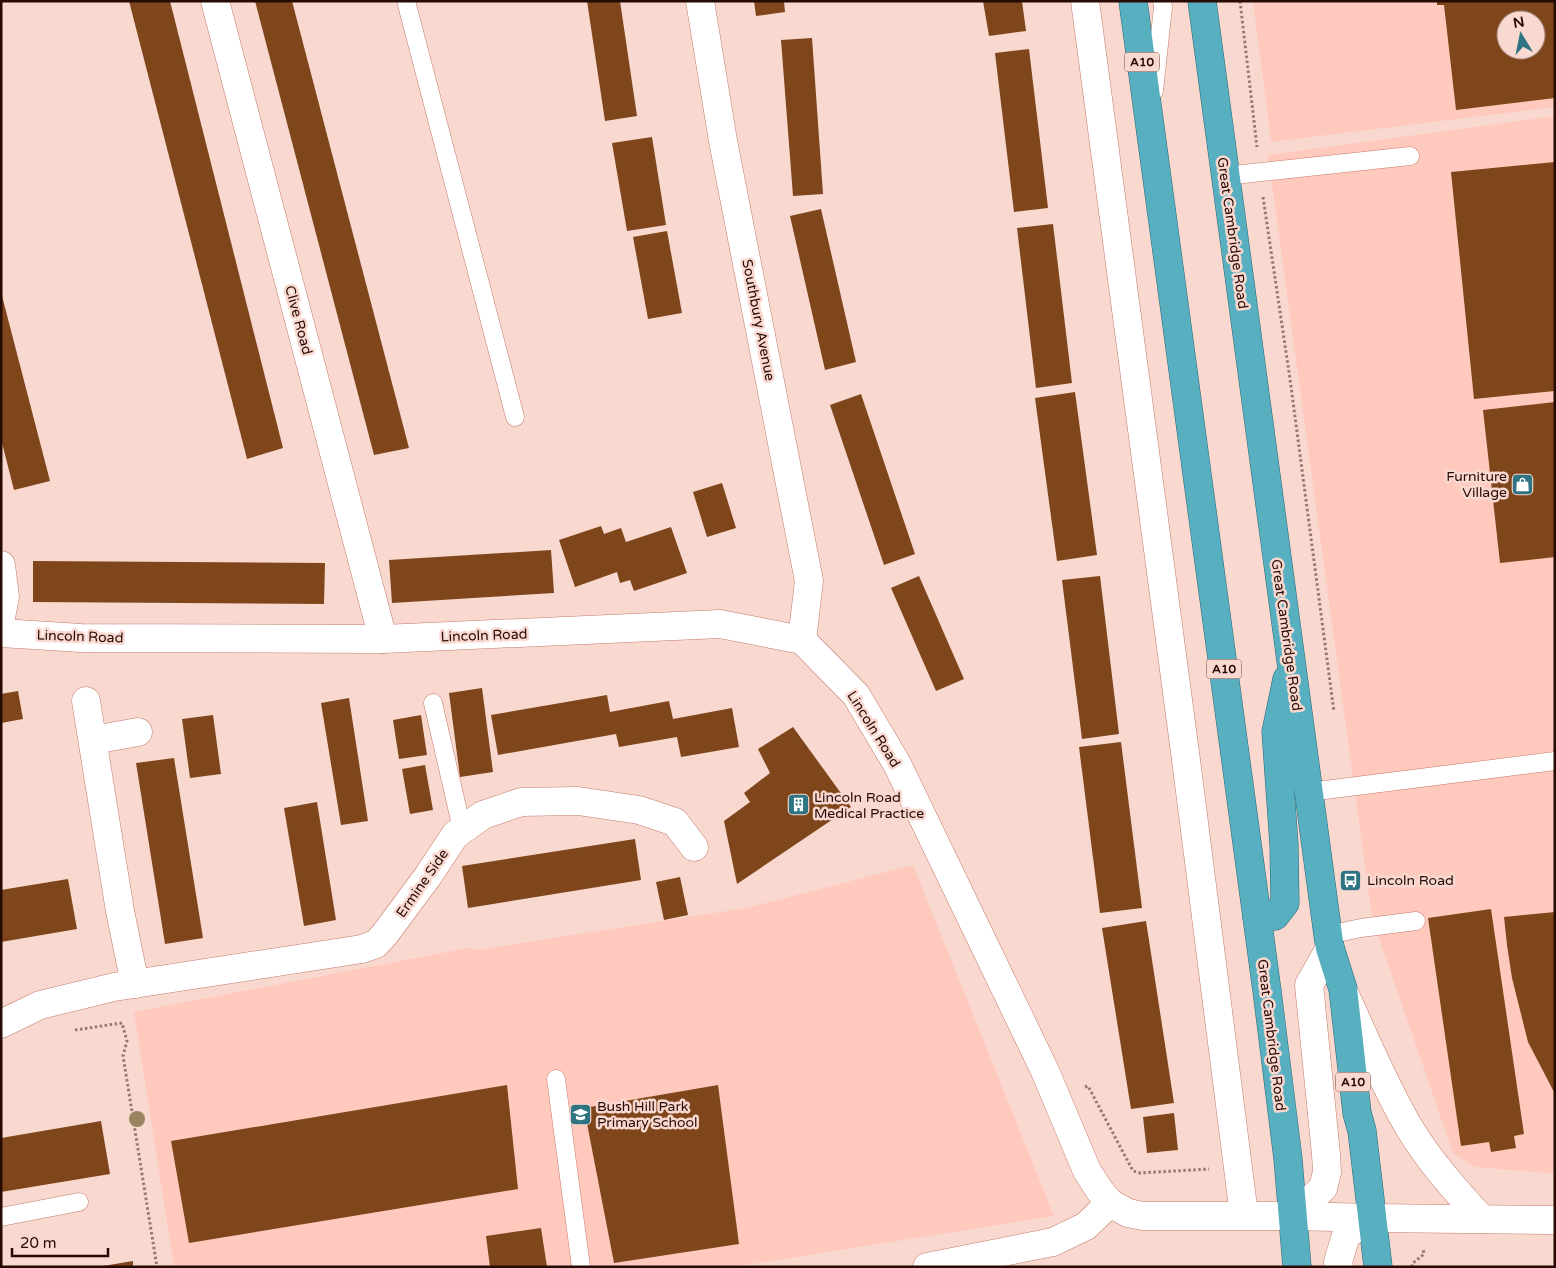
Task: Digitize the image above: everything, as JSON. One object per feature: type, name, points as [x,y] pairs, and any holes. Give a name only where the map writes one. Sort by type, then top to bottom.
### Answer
[{"type":"highway","name":"Great Cambridge Road","points":[[1133,1],[1257,918],[1288,1159],[1298,1267]]},
{"type":"highway","name":"Great Cambridge Road","points":[[1202,1],[1329,942],[1343,989],[1357,1113],[1362,1131],[1378,1267]]},
{"type":"highway","name":"A10","points":[[1257,918],[1275,916],[1285,903],[1284,845],[1276,732],[1291,661]]},
{"type":"street","name":"Clive Road","points":[[215,1],[383,638]]},
{"type":"street","name":"Southbury Avenue","points":[[700,1],[723,141],[809,581],[802,640]]},
{"type":"street","points":[[1085,1],[1244,1216]]},
{"type":"street","points":[[1,565],[5,597],[1,617]]},
{"type":"street","name":"Lincoln Road","points":[[1,633],[81,638],[383,638],[720,624],[802,640],[856,695],[897,764],[1045,1071],[1087,1171],[1110,1202],[1128,1213],[1143,1216],[1555,1220]]},
{"type":"street","points":[[86,701],[120,911],[135,984]]},
{"type":"street","points":[[93,740],[138,732]]},
{"type":"street","name":"Ermine Side","points":[[1,1024],[40,1005],[114,987],[362,949],[376,944],[428,876],[455,835],[483,815],[521,802],[578,800],[640,810],[676,822],[694,847]]},
{"type":"street","points":[[1293,1216],[1323,1188],[1327,1172],[1309,985],[1329,942]]},
{"type":"street","points":[[1343,989],[1410,1129],[1444,1178],[1482,1219]]},
{"type":"street","points":[[927,1267],[1053,1242],[1086,1226],[1110,1202]]},
{"type":"street","points":[[1339,1267],[1338,1262],[1346,1235],[1373,1218]]},
{"type":"lane","points":[[406,1],[515,417]]},
{"type":"lane","points":[[1150,124],[1163,7],[1162,1]]},
{"type":"lane","points":[[1225,176],[1410,156]]},
{"type":"lane","points":[[433,703],[462,829]]},
{"type":"lane","points":[[1309,792],[1555,761]]},
{"type":"lane","points":[[1329,942],[1361,928],[1416,921]]},
{"type":"lane","points":[[556,1079],[582,1267]]},
{"type":"lane","points":[[1,1217],[79,1202]]},
{"type":"path","points":[[1240,1],[1257,145]]},
{"type":"path","points":[[1262,190],[1291,389],[1334,712]]},
{"type":"path","points":[[74,1030],[122,1023],[127,1041],[123,1056],[157,1267]]},
{"type":"path","points":[[1088,1086],[1133,1171],[1140,1173],[1208,1170]]},
{"type":"path","points":[[1115,1150],[1120,1147]]},
{"type":"path","points":[[1412,1267],[1412,1264],[1424,1254]]},
{"type":"shaded area","points":[[1253,1],[1555,1],[1555,107],[1271,142]]},
{"type":"shaded area","points":[[1555,116],[1555,1173],[1545,1173],[1475,1167],[1453,1153],[1372,918],[1268,155]]},
{"type":"shaded area","name":"Bush Hill Park Primary School","points":[[913,865],[1054,1216],[733,1267],[174,1267],[134,1012],[468,948],[476,950],[746,908]]},
{"type":"building","points":[[129,1],[170,1],[283,448],[247,459]]},
{"type":"building","points":[[255,1],[292,1],[409,448],[374,455]]},
{"type":"building","points":[[587,1],[620,1],[637,116],[605,121]]},
{"type":"building","points":[[754,1],[784,1],[785,12],[756,16]]},
{"type":"building","points":[[983,1],[1022,1],[1026,31],[989,36]]},
{"type":"building","points":[[1437,1],[1555,1],[1555,98],[1456,110],[1444,5],[1437,5]]},
{"type":"building","points":[[812,38],[823,194],[793,196],[781,40]]},
{"type":"building","points":[[1029,49],[1048,208],[1014,212],[995,53]]},
{"type":"building","points":[[652,137],[666,225],[627,231],[612,143]]},
{"type":"building","points":[[1555,162],[1555,391],[1474,399],[1451,172]]},
{"type":"building","points":[[821,209],[856,362],[825,370],[790,216]]},
{"type":"building","points":[[1053,224],[1072,383],[1036,388],[1017,228]]},
{"type":"building","points":[[667,231],[682,313],[648,319],[633,237]]},
{"type":"building","points":[[1,292],[50,481],[14,490],[1,439]]},
{"type":"building","points":[[1075,392],[1097,555],[1057,561],[1035,398]]},
{"type":"building","points":[[861,394],[915,554],[884,565],[830,405]]},
{"type":"building","name":"Furniture Village","points":[[1555,402],[1555,557],[1500,563],[1483,410]]},
{"type":"building","points":[[722,483],[736,528],[707,537],[693,492]]},
{"type":"building","points":[[601,526],[604,534],[621,528],[626,542],[671,527],[687,573],[634,591],[630,580],[620,583],[617,572],[575,587],[559,540]]},
{"type":"building","points":[[551,550],[554,593],[392,603],[389,560]]},
{"type":"building","points":[[33,561],[325,563],[324,604],[33,602]]},
{"type":"building","points":[[919,576],[964,679],[936,691],[891,588]]},
{"type":"building","points":[[1100,576],[1119,734],[1082,739],[1062,580]]},
{"type":"building","points":[[482,688],[493,772],[460,777],[449,693]]},
{"type":"building","points":[[18,691],[23,719],[1,723],[1,694]]},
{"type":"building","points":[[607,695],[610,712],[669,701],[673,719],[732,708],[739,747],[681,757],[677,737],[619,747],[616,734],[498,755],[491,715]]},
{"type":"building","points":[[349,698],[368,821],[341,825],[321,703]]},
{"type":"building","points":[[213,715],[221,774],[190,778],[182,719]]},
{"type":"building","points":[[421,715],[427,755],[399,759],[393,720]]},
{"type":"building","name":"Lincoln Road Medical Practice","points":[[793,727],[851,807],[737,884],[724,821],[750,802],[744,793],[770,773],[758,749]]},
{"type":"building","points":[[1121,742],[1142,908],[1100,913],[1079,747]]},
{"type":"building","points":[[174,758],[203,938],[165,944],[136,763]]},
{"type":"building","points":[[425,765],[433,810],[410,814],[402,769]]},
{"type":"building","points":[[317,802],[336,920],[304,926],[284,808]]},
{"type":"building","points":[[635,839],[641,880],[468,908],[462,866]]},
{"type":"building","points":[[680,877],[688,915],[664,920],[656,882]]},
{"type":"building","points":[[68,879],[77,929],[1,942],[1,890]]},
{"type":"building","points":[[1491,909],[1524,1134],[1514,1136],[1516,1148],[1491,1152],[1489,1142],[1461,1146],[1428,918]]},
{"type":"building","points":[[1555,912],[1555,1094],[1528,1042],[1512,978],[1504,917]]},
{"type":"building","points":[[1146,921],[1174,1103],[1131,1109],[1102,928]]},
{"type":"building","points":[[507,1085],[518,1189],[189,1243],[171,1141]]},
{"type":"building","points":[[718,1085],[739,1244],[614,1263],[584,1108]]},
{"type":"building","points":[[1174,1113],[1178,1150],[1147,1153],[1143,1117]]},
{"type":"building","points":[[101,1121],[110,1174],[1,1192],[1,1138]]},
{"type":"building","points":[[541,1228],[547,1267],[490,1267],[486,1236]]},
{"type":"building","points":[[133,1261],[133,1267],[103,1267],[103,1266]]},
{"type":"place","name":"Furniture Village","points":[[1523,484]]},
{"type":"place","name":"Lincoln Road Medical Practice","points":[[798,805]]},
{"type":"place","name":"Lincoln Road","points":[[1351,880]]},
{"type":"place","name":"Bush Hill Park Primary School","points":[[581,1114]]}]
